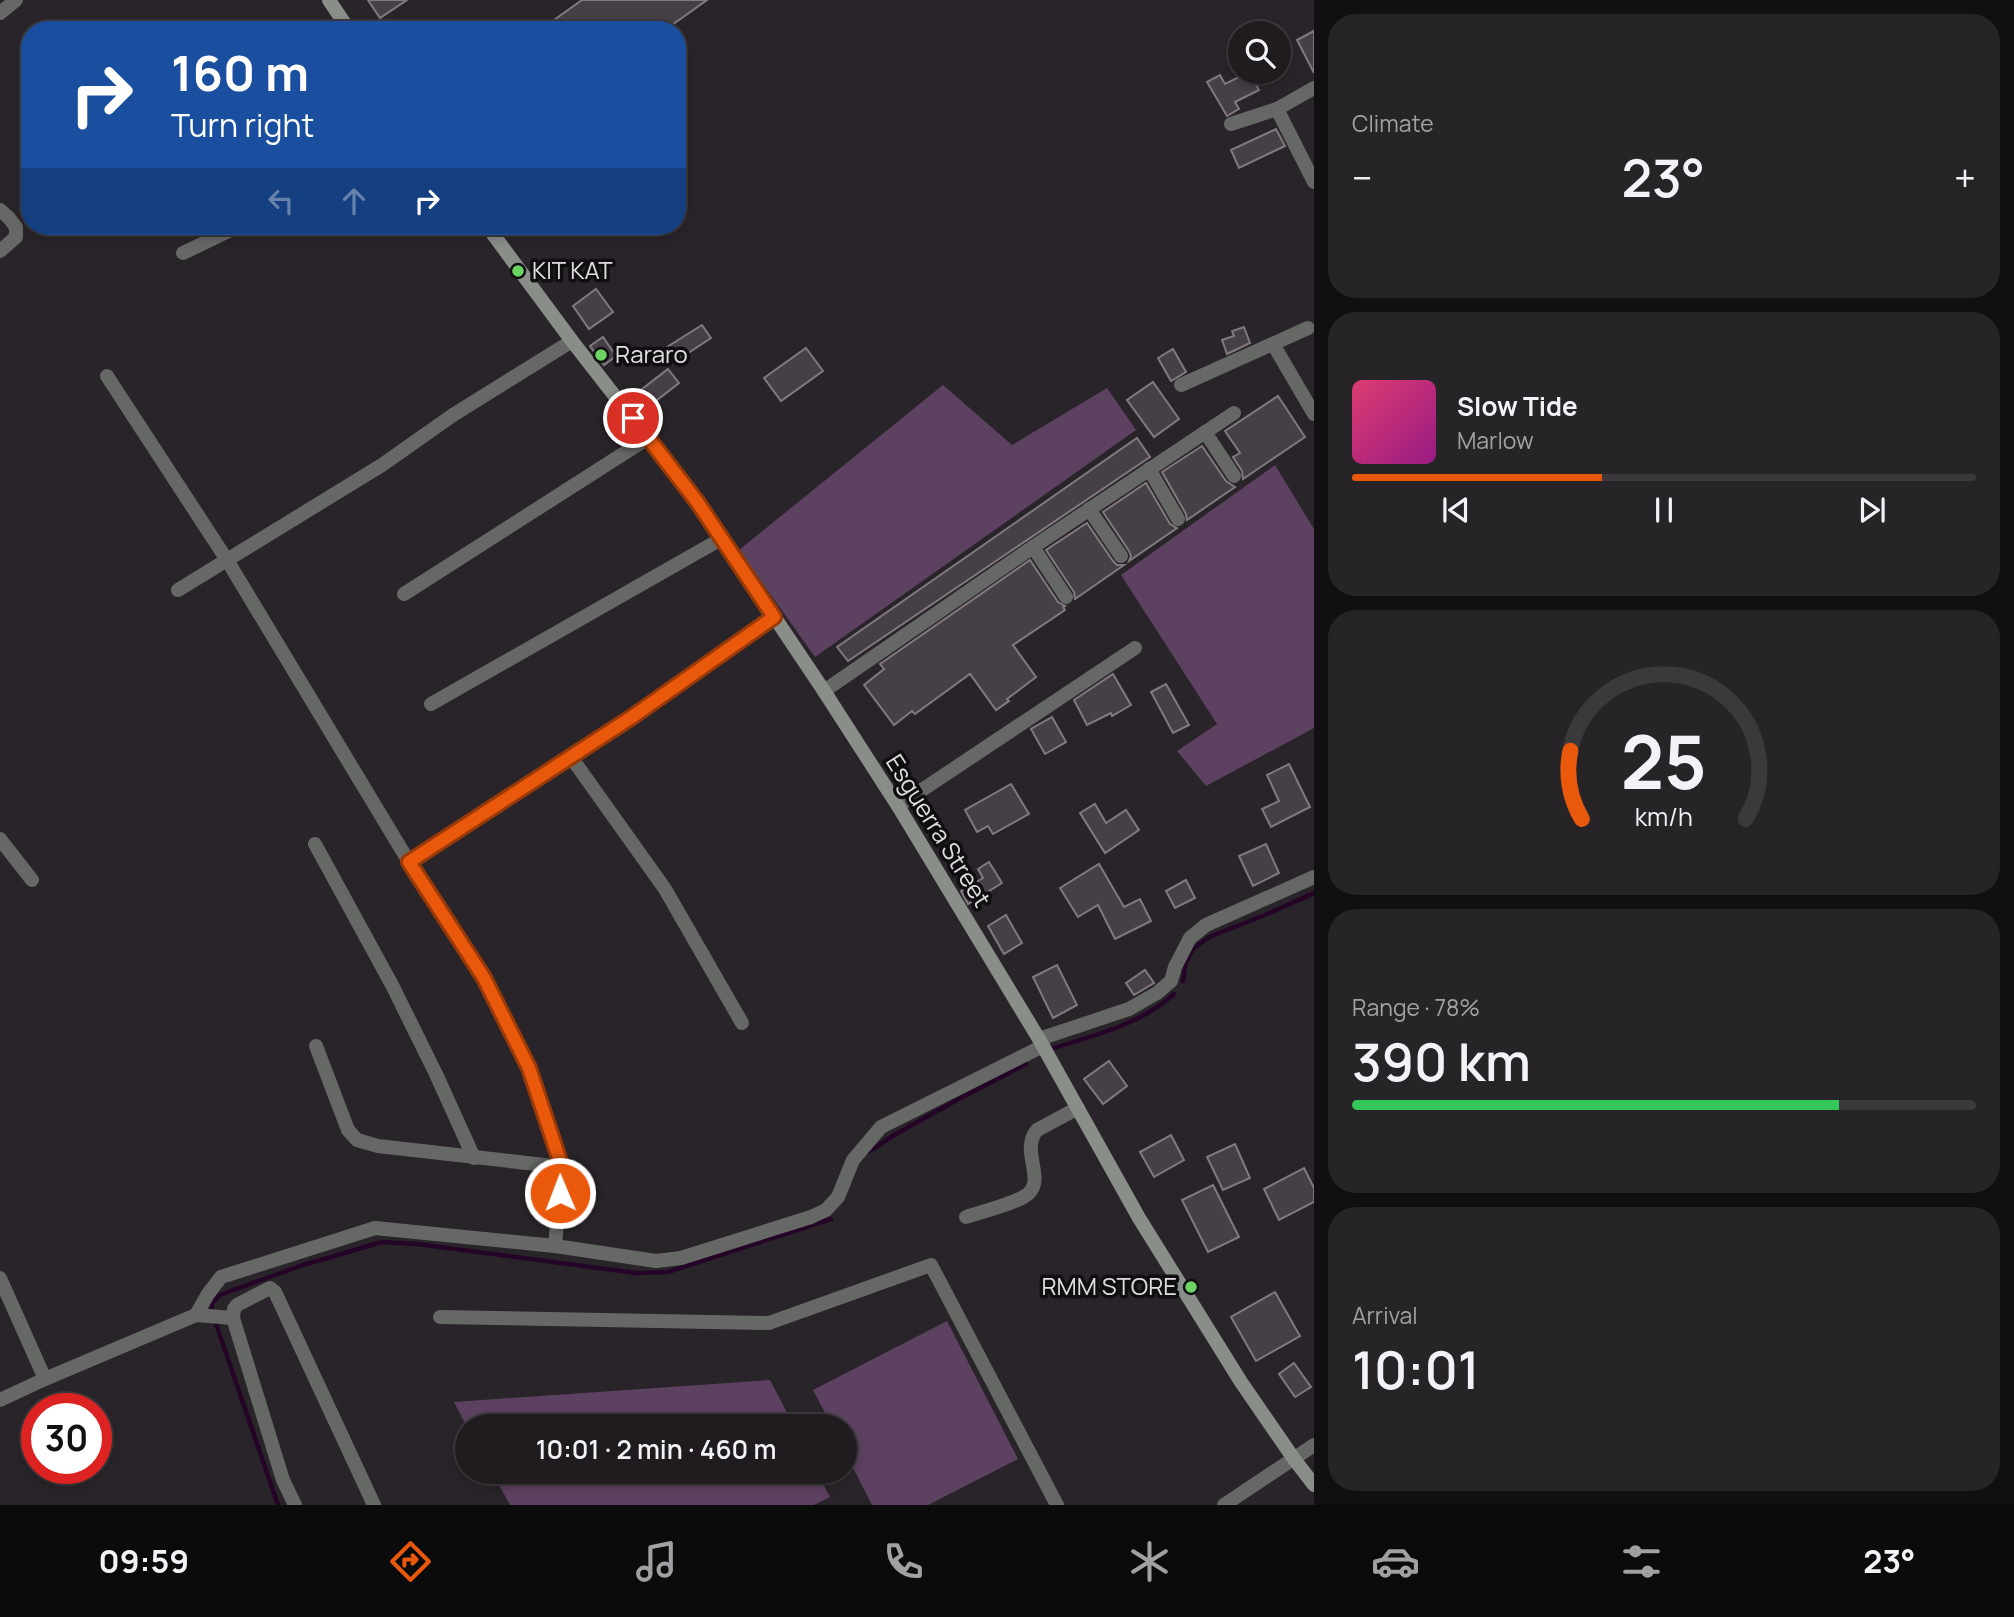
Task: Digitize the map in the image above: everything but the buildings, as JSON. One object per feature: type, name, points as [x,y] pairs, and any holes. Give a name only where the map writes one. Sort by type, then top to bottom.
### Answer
[{"type":"main road","points":[[329,0],[343,21]]},
{"type":"main road","name":"Esguerra Street","points":[[494,235],[698,503],[824,691],[898,806],[1041,1042],[1139,1218],[1241,1382],[1314,1485]]},
{"type":"street","points":[[0,13],[16,0]]},
{"type":"street","points":[[1231,124],[1278,109],[1314,88]]},
{"type":"street","points":[[1278,109],[1314,181]]},
{"type":"street","points":[[0,210],[16,227],[16,237],[0,251]]},
{"type":"street","points":[[183,253],[220,235]]},
{"type":"street","points":[[1181,385],[1308,328]]},
{"type":"street","points":[[178,590],[382,465],[453,415],[572,341]]},
{"type":"street","points":[[1273,344],[1314,414]]},
{"type":"street","points":[[107,376],[226,560],[409,862],[490,989],[529,1068],[562,1167],[555,1246]]},
{"type":"street","points":[[824,691],[1234,412]]},
{"type":"street","points":[[1205,432],[1234,476]]},
{"type":"street","points":[[404,594],[648,438]]},
{"type":"street","points":[[1149,469],[1178,519]]},
{"type":"street","points":[[1089,509],[1121,556]]},
{"type":"street","points":[[431,704],[721,539]]},
{"type":"street","points":[[1033,547],[1066,597]]},
{"type":"street","points":[[409,862],[632,717],[774,617]]},
{"type":"street","points":[[898,806],[1135,648]]},
{"type":"street","points":[[571,757],[665,889],[742,1023]]},
{"type":"street","points":[[0,839],[32,880]]},
{"type":"street","points":[[315,844],[392,985],[474,1158]]},
{"type":"street","points":[[196,1315],[221,1277],[375,1228],[555,1246],[666,1261],[811,1217],[826,1210],[838,1197],[853,1160],[881,1128],[1041,1042],[1129,1009],[1157,993],[1171,981],[1190,938],[1206,925],[1314,877]]},
{"type":"street","points":[[316,1046],[348,1130],[357,1140],[378,1146],[562,1167]]},
{"type":"street","points":[[966,1217],[1021,1199],[1030,1193],[1035,1182],[1030,1148],[1032,1135],[1078,1108]]},
{"type":"street","points":[[440,1317],[769,1323],[931,1265],[1057,1505]]},
{"type":"street","points":[[0,1278],[45,1379]]},
{"type":"street","points":[[295,1505],[284,1480],[233,1318],[234,1308],[242,1301],[270,1289],[275,1292],[374,1505]]},
{"type":"street","points":[[0,1400],[196,1315],[233,1318]]},
{"type":"street","points":[[1224,1505],[1314,1445]]},
{"type":"shaded area","points":[[943,385],[1012,445],[1107,388],[1136,430],[815,657],[739,550]]},
{"type":"shaded area","points":[[1275,465],[1314,529],[1314,728],[1206,786],[1177,751],[1217,724],[1121,575]]},
{"type":"shaded area","points":[[947,1321],[1018,1459],[928,1505],[872,1505],[857,1476],[857,1414],[826,1414],[813,1390]]},
{"type":"shaded area","points":[[770,1380],[788,1414],[460,1414],[454,1402]]},
{"type":"shaded area","points":[[499,1484],[823,1484],[830,1497],[814,1505],[510,1505]]},
{"type":"waterway","points":[[1183,981],[1186,962],[1193,949],[1209,937],[1314,893]]},
{"type":"waterway","points":[[1054,1048],[1133,1021],[1174,994]]},
{"type":"waterway","points":[[868,1152],[957,1100],[1026,1064]]},
{"type":"waterway","points":[[212,1310],[212,1303],[220,1295],[300,1266],[382,1242],[417,1244],[636,1273],[668,1272],[831,1219]]},
{"type":"waterway","points":[[215,1321],[278,1505]]},
{"type":"place","name":"KIT KAT","points":[[518,271]]},
{"type":"place","name":"Rararo","points":[[601,355]]},
{"type":"place","name":"RMM STORE","points":[[1191,1287]]},
{"type":"route","points":[[560,1193],[562,1167],[529,1068],[484,978],[409,862],[632,717],[774,617],[698,503],[633,418]]}]
